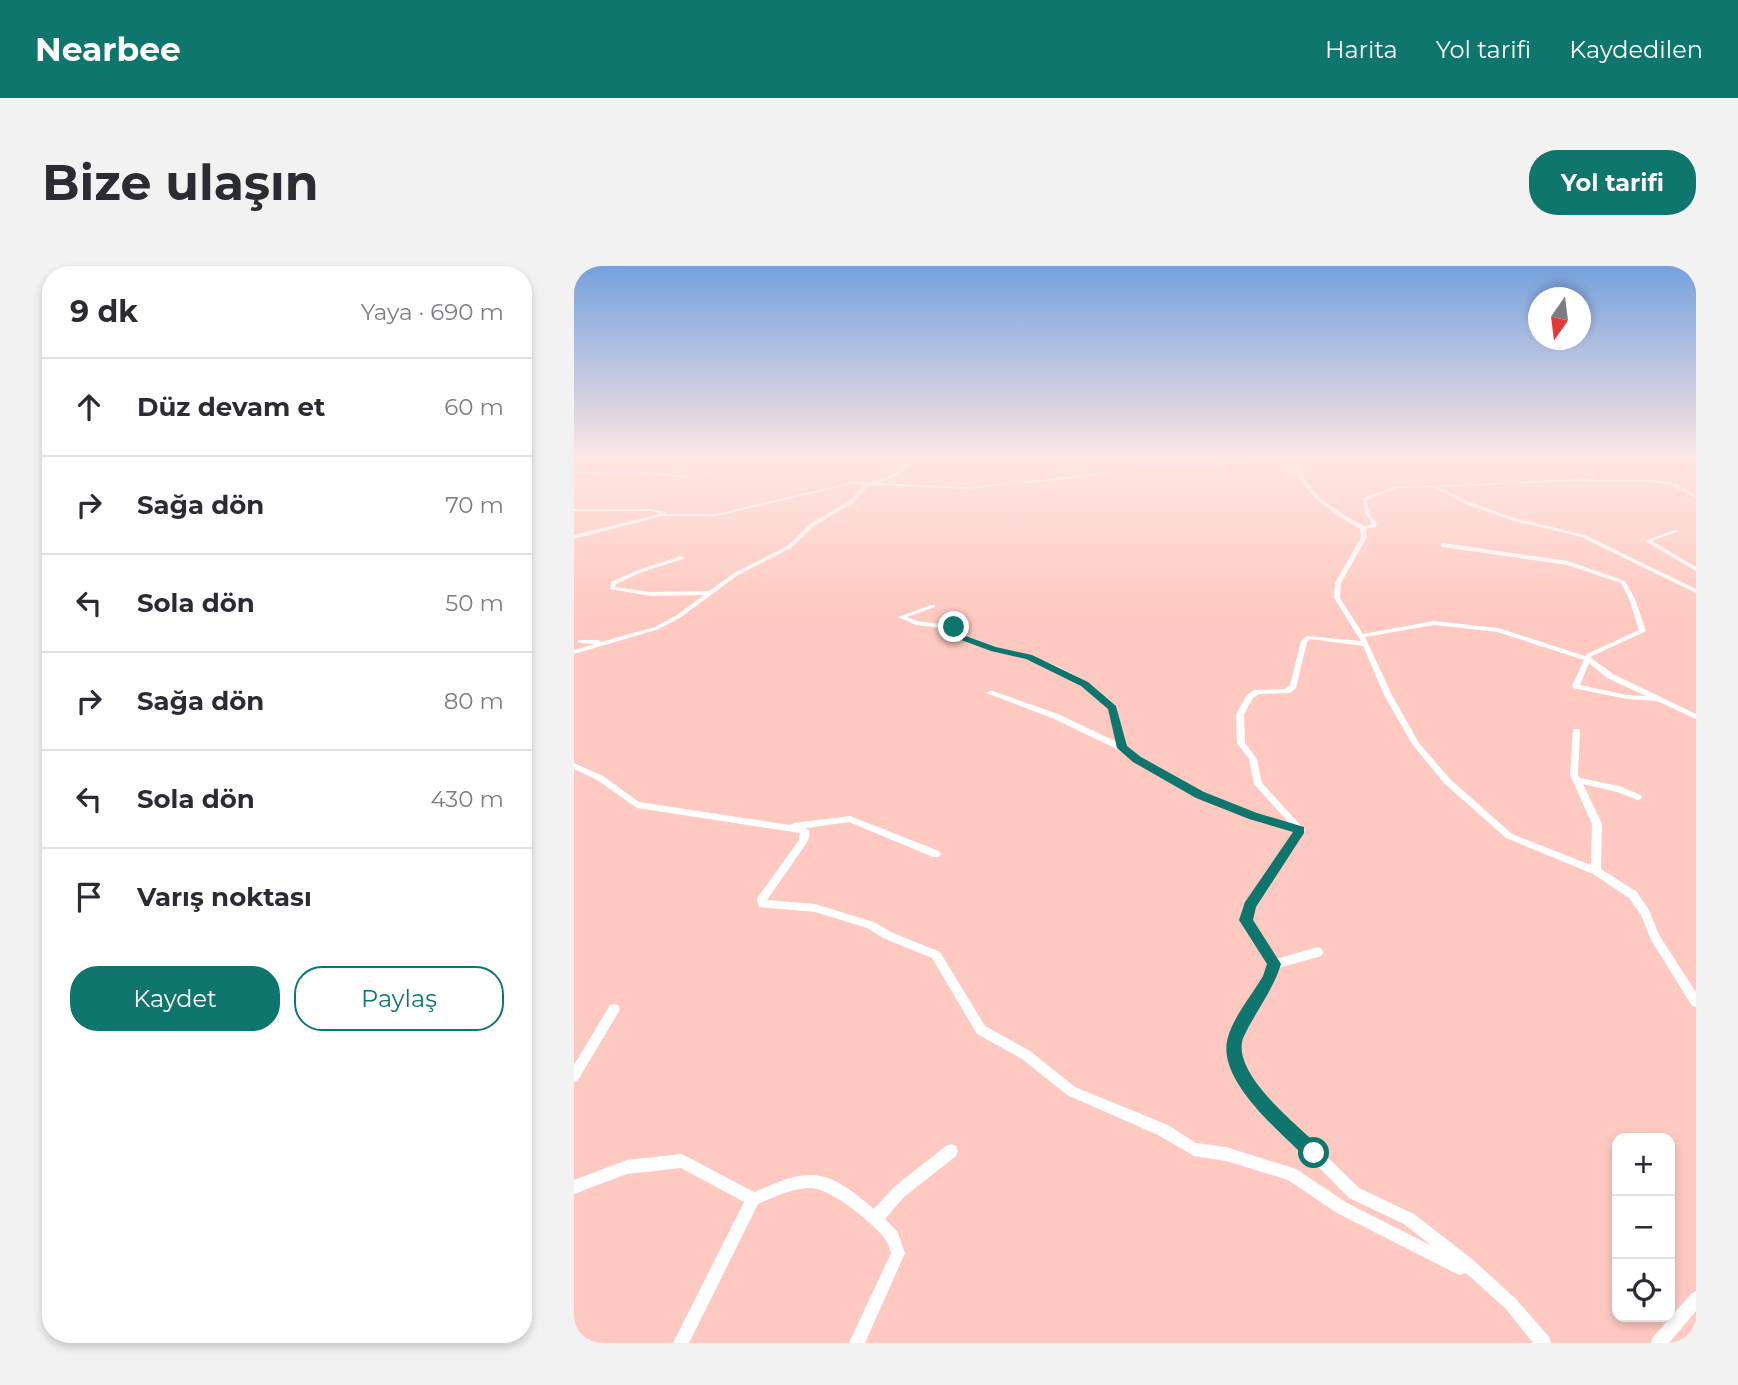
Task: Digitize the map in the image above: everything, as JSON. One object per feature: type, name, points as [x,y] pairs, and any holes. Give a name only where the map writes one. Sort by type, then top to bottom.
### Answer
[{"type":"street","points":[[661,511],[662,515]]},
{"type":"street","points":[[574,537],[662,515],[716,515],[732,511]]},
{"type":"street","points":[[574,652],[657,628],[680,616],[736,574],[789,547],[812,525],[838,511]]},
{"type":"street","points":[[1334,511],[1363,528],[1373,526],[1374,523],[1367,511]]},
{"type":"street","points":[[1491,511],[1583,536],[1696,591]]},
{"type":"street","points":[[1363,528],[1364,537],[1338,583],[1337,598],[1363,640],[1388,695],[1416,744],[1447,781],[1509,836],[1596,872],[1633,895],[1645,913],[1655,937],[1696,1002]]},
{"type":"street","points":[[1676,531],[1648,541],[1696,569]]},
{"type":"street","points":[[1443,545],[1568,563],[1623,582],[1643,631],[1589,655],[1576,686],[1627,697],[1659,699]]},
{"type":"street","points":[[681,558],[640,571],[614,583],[612,588],[651,594],[709,593]]},
{"type":"street","points":[[933,606],[901,617],[916,623],[954,627],[956,635],[994,649],[1028,657],[1084,684],[1113,708],[1122,748]]},
{"type":"street","points":[[1300,830],[1258,785],[1253,759],[1241,743],[1240,714],[1250,696],[1257,692],[1287,691],[1293,686],[1304,641],[1310,637],[1363,640],[1434,623],[1474,626],[1559,648],[1588,659],[1609,676],[1696,717]]},
{"type":"street","points":[[580,641],[603,643]]},
{"type":"street","points":[[990,694],[1055,716],[1122,748],[1200,795],[1253,816],[1300,830]]},
{"type":"street","points":[[1576,731],[1576,780],[1597,824],[1596,872]]},
{"type":"street","points":[[574,765],[600,778],[637,805],[806,832],[803,841],[762,900],[763,904],[815,908],[859,921],[936,956],[981,1030],[1026,1055],[1071,1091],[1163,1130],[1194,1149],[1226,1154],[1291,1174],[1342,1208],[1460,1268],[1466,1264]]},
{"type":"street","points":[[1576,780],[1619,789],[1638,797]]},
{"type":"street","points":[[784,827],[850,819],[936,854]]},
{"type":"street","points":[[1274,964],[1246,920],[1250,906],[1300,830]]},
{"type":"street","points":[[1274,964],[1318,952]]},
{"type":"street","points":[[1274,964],[1269,978],[1235,1038],[1234,1058],[1248,1088],[1354,1193],[1409,1219],[1466,1264],[1511,1304],[1543,1343]]},
{"type":"street","points":[[574,1076],[614,1009]]},
{"type":"street","points":[[875,1219],[899,1192],[951,1151]]},
{"type":"street","points":[[574,1187],[627,1167],[682,1161],[753,1199]]},
{"type":"street","points":[[681,1343],[753,1199],[787,1186],[818,1181],[852,1200],[875,1219],[892,1236],[898,1253],[856,1343]]},
{"type":"street","points":[[1659,1343],[1696,1299]]},
{"type":"route","points":[[954,627],[956,635],[1057,668],[1084,684],[1113,708],[1122,748],[1137,759],[1200,795],[1253,816],[1300,830],[1250,906],[1246,920],[1274,964],[1269,978],[1235,1038],[1234,1058],[1248,1088],[1314,1153]]}]
